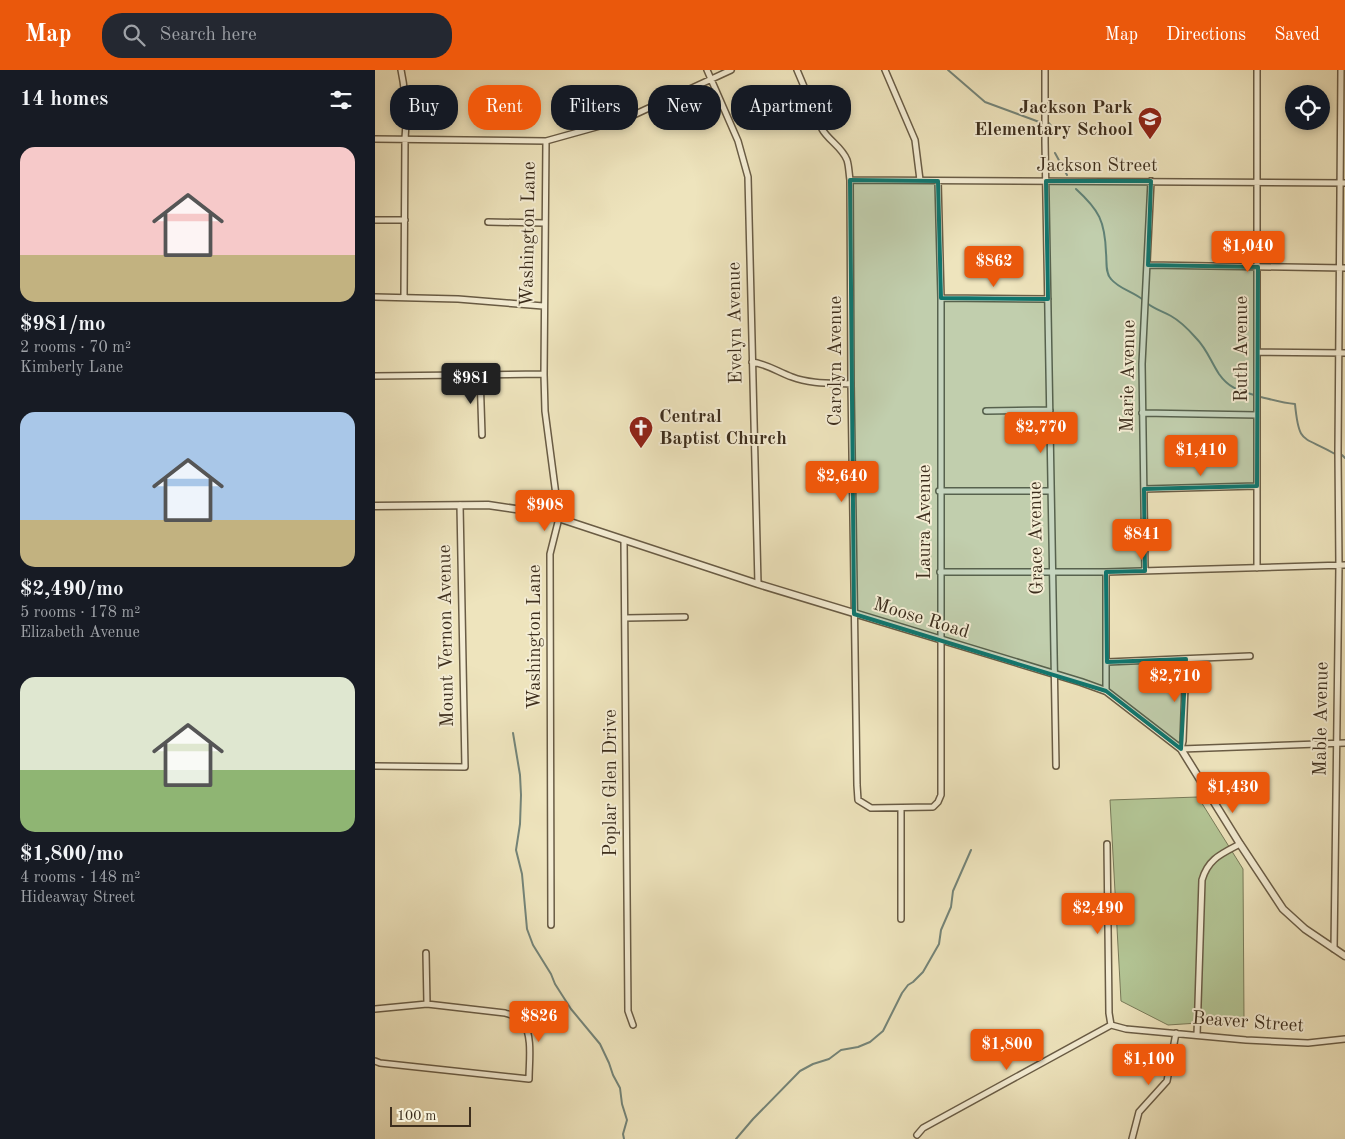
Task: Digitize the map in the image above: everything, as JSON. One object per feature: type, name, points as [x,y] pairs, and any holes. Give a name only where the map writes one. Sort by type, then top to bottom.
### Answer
[{"type":"street","points":[[401,70],[406,91],[407,115],[405,139],[404,297]]},
{"type":"street","name":"Evelyn Avenue","points":[[707,70],[738,141],[749,177],[758,584]]},
{"type":"street","points":[[375,139],[546,141],[625,119],[731,70]]},
{"type":"street","name":"Carolyn Avenue","points":[[797,70],[821,129],[847,160],[850,180],[851,384],[858,800],[871,808],[901,808]]},
{"type":"street","points":[[885,70],[915,140],[920,180]]},
{"type":"street","name":"Grace Avenue","points":[[1045,70],[1056,766]]},
{"type":"street","name":"Ruth Avenue","points":[[1257,70],[1257,568]]},
{"type":"street","name":"Mable Avenue","points":[[1334,949],[1342,565],[1339,436],[1343,268],[1341,70]]},
{"type":"street","name":"Washington Lane","points":[[546,141],[543,306],[545,410],[559,518],[550,554],[551,925]]},
{"type":"street","name":"Jackson Street","points":[[850,180],[1343,183]]},
{"type":"street","name":"Laura Avenue","points":[[901,808],[933,807],[939,802],[941,796],[939,491],[941,298],[938,181]]},
{"type":"street","name":"Marie Avenue","points":[[1145,571],[1142,364],[1151,181]]},
{"type":"street","points":[[375,220],[405,220]]},
{"type":"street","points":[[488,222],[544,223]]},
{"type":"street","points":[[1148,265],[1343,268]]},
{"type":"street","points":[[375,296],[458,299],[543,306]]},
{"type":"street","points":[[941,298],[1048,299]]},
{"type":"street","points":[[1257,352],[1342,353]]},
{"type":"street","points":[[752,362],[765,364],[793,378],[851,384]]},
{"type":"street","points":[[480,374],[482,435]]},
{"type":"street","points":[[375,376],[544,374]]},
{"type":"street","points":[[986,411],[1050,410]]},
{"type":"street","points":[[1143,413],[1257,415]]},
{"type":"street","points":[[1339,436],[1345,436]]},
{"type":"street","points":[[1144,489],[1257,486]]},
{"type":"street","points":[[939,491],[1051,491]]},
{"type":"street","name":"Moose Road","points":[[375,506],[460,505],[517,508],[543,513],[758,584],[1106,691],[1181,749],[1283,909],[1305,929],[1345,956]]},
{"type":"street","name":"Mount Vernon Avenue","points":[[375,766],[465,767],[460,505]]},
{"type":"street","name":"Poplar Glen Drive","points":[[624,540],[628,1011],[633,1025]]},
{"type":"street","points":[[940,572],[1106,572],[1342,565]]},
{"type":"street","points":[[1106,572],[1106,691]]},
{"type":"street","points":[[625,618],[685,617]]},
{"type":"street","points":[[1107,662],[1249,656]]},
{"type":"street","points":[[1186,659],[1183,741],[1181,749],[1345,743]]},
{"type":"street","points":[[901,808],[901,919]]},
{"type":"street","points":[[1107,844],[1107,924],[1109,1014],[1111,1025]]},
{"type":"street","points":[[1197,1035],[1202,880],[1205,870],[1211,862],[1240,844]]},
{"type":"street","points":[[426,953],[427,1004]]},
{"type":"street","points":[[375,1009],[427,1004],[505,1012],[521,1020],[527,1029],[529,1039],[529,1079],[375,1061]]},
{"type":"street","points":[[917,1135],[923,1128],[1111,1025],[1126,1029],[1176,1033]]},
{"type":"street","name":"Beaver Street","points":[[1132,1139],[1139,1112],[1167,1081],[1176,1033],[1308,1043],[1345,1038]]},
{"type":"highlighted area","points":[[850,180],[938,181],[941,298],[1048,299],[1046,181],[1151,181],[1148,265],[1258,267],[1257,486],[1144,489],[1145,571],[1106,572],[1107,662],[1186,659],[1181,749],[1106,691],[854,614]]},
{"type":"green space","points":[[1198,797],[1243,869],[1244,1020],[1168,1025],[1121,1001],[1110,800]]},
{"type":"waterway","points":[[948,70],[985,102],[1042,123],[1049,123],[1053,128]]},
{"type":"waterway","points":[[1055,153],[1067,175]]},
{"type":"waterway","points":[[1076,189],[1090,203],[1102,224],[1109,276],[1118,285],[1143,300]]},
{"type":"waterway","points":[[1147,303],[1181,323],[1200,342],[1219,374],[1228,384],[1243,392],[1295,404],[1298,427],[1301,433],[1309,441],[1335,454]]},
{"type":"waterway","points":[[1342,455],[1345,458]]},
{"type":"waterway","points":[[513,733],[520,775],[521,795],[520,824],[516,850],[522,874],[527,929],[533,945],[555,984],[571,1009],[600,1044],[609,1063],[620,1088],[627,1120],[623,1134],[624,1139]]},
{"type":"waterway","points":[[736,1139],[800,1071],[829,1059],[841,1050],[858,1047],[870,1042],[883,1031],[902,993],[923,972],[939,944],[941,930],[951,907],[953,891],[971,850]]},
{"type":"place","name":"Jackson Park Elementary School","points":[[1150,140]]},
{"type":"place","name":"Central Baptist Church","points":[[641,449]]}]
